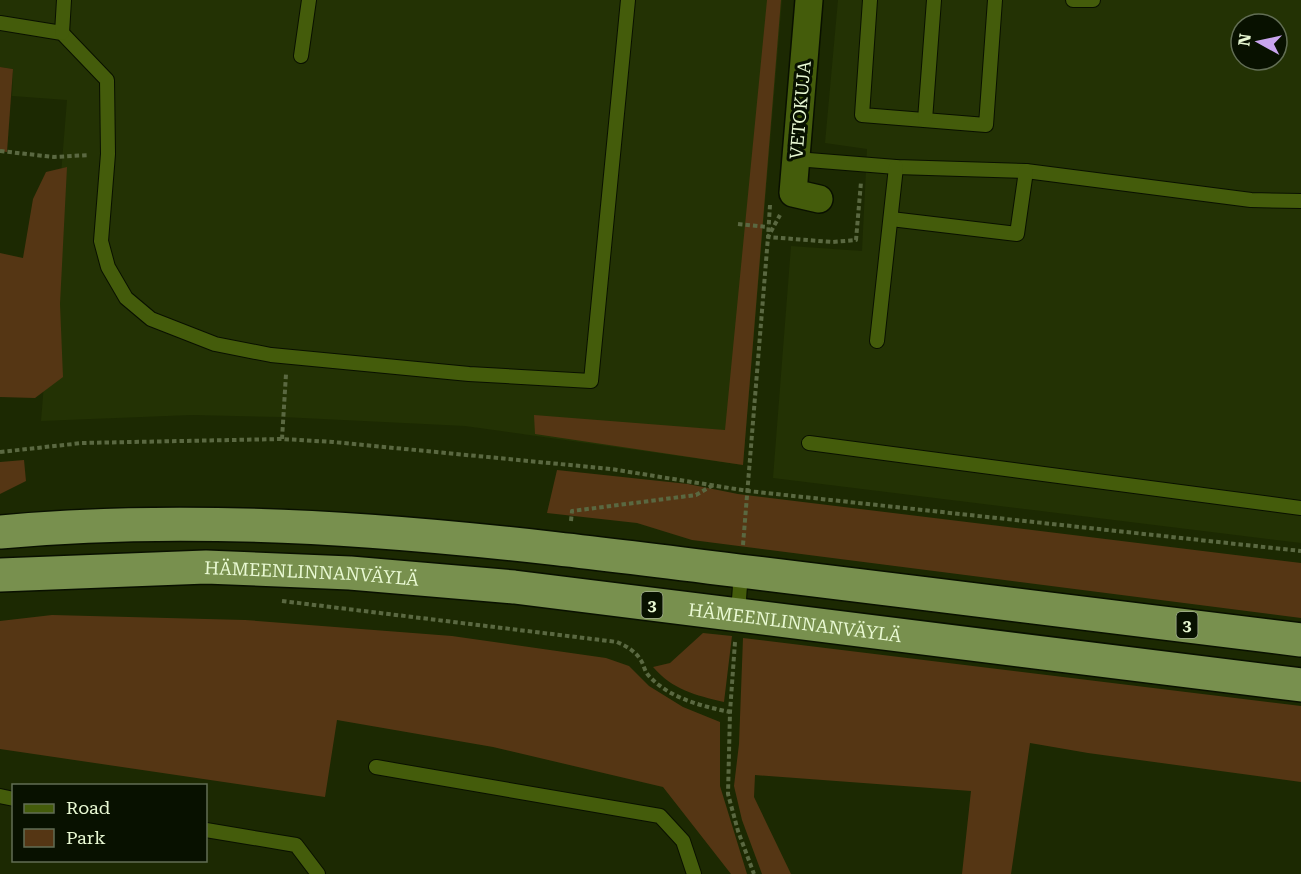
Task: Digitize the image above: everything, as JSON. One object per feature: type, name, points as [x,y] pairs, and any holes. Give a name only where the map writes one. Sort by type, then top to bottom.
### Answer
[{"type":"highway","name":"3","points":[[0,532],[74,525],[197,523],[345,528],[742,558],[1301,640]]},
{"type":"highway","name":"HÄMEENLINNANVÄYLÄ","points":[[0,575],[206,567],[350,573],[514,587],[736,628],[1301,685]]},
{"type":"street","name":"VETOKUJA","points":[[793,193],[809,0]]},
{"type":"street","points":[[793,193],[819,199]]},
{"type":"lane","points":[[62,33],[64,0]]},
{"type":"lane","points":[[301,56],[309,0]]},
{"type":"lane","points":[[0,23],[62,33],[107,80],[108,154],[101,241],[108,267],[126,298],[151,319],[215,344],[288,357],[469,374],[591,381],[628,0]]},
{"type":"lane","points":[[870,0],[862,115],[986,125],[995,0]]},
{"type":"lane","points":[[925,120],[934,0]]},
{"type":"lane","points":[[1073,0],[1093,0]]},
{"type":"lane","points":[[796,159],[896,167],[1026,171],[1251,200],[1301,201]]},
{"type":"lane","points":[[877,340],[896,167]]},
{"type":"lane","points":[[891,219],[1017,234],[1026,171]]},
{"type":"lane","points":[[809,443],[1301,508]]},
{"type":"lane","points":[[736,628],[742,558]]},
{"type":"lane","points":[[376,767],[660,816],[683,841],[694,874]]},
{"type":"lane","points":[[207,830],[296,845],[318,874]]},
{"type":"path","points":[[0,151],[54,157],[108,154]]},
{"type":"path","points":[[742,558],[768,237],[793,193]]},
{"type":"path","points":[[738,224],[768,227]]},
{"type":"path","points":[[282,439],[288,357]]},
{"type":"path","points":[[0,453],[82,443],[282,439],[611,469],[748,491],[1301,551]]},
{"type":"path","points":[[571,521],[572,511],[696,495],[714,485]]},
{"type":"path","points":[[274,600],[618,642],[640,658],[646,674],[669,692],[702,707],[730,712]]},
{"type":"path","points":[[736,628],[730,712],[728,795],[754,874]]},
{"type":"shaded area","points":[[0,0],[782,0],[743,465],[465,426],[192,415],[41,421],[67,100],[12,96],[13,69],[0,67]]},
{"type":"shaded area","points":[[838,0],[1301,0],[1301,543],[773,478],[791,246],[862,251],[867,149],[825,143]]},
{"type":"green space","points":[[767,0],[781,0],[743,465],[535,434],[534,415],[725,430]]},
{"type":"green space","points":[[0,67],[13,69],[7,152],[0,151]]},
{"type":"green space","points":[[67,167],[60,304],[63,377],[35,398],[0,397],[0,253],[23,258],[33,199],[46,172]]},
{"type":"green space","points":[[24,460],[26,481],[0,494],[0,462]]},
{"type":"green space","points":[[557,470],[688,484],[738,494],[1301,563],[1301,618],[692,540],[637,523],[547,513]]},
{"type":"green space","points":[[52,615],[245,620],[452,636],[606,658],[629,666],[649,686],[683,707],[720,722],[720,786],[747,874],[731,874],[663,787],[493,747],[337,720],[325,797],[0,749],[0,621]]},
{"type":"green space","points":[[703,633],[732,636],[724,702],[694,694],[677,686],[653,667],[670,663]]},
{"type":"green space","points":[[743,638],[1301,706],[1301,782],[1030,743],[1011,874],[962,874],[971,791],[755,775],[754,797],[791,874],[762,874],[742,820],[734,786],[739,744]]}]
